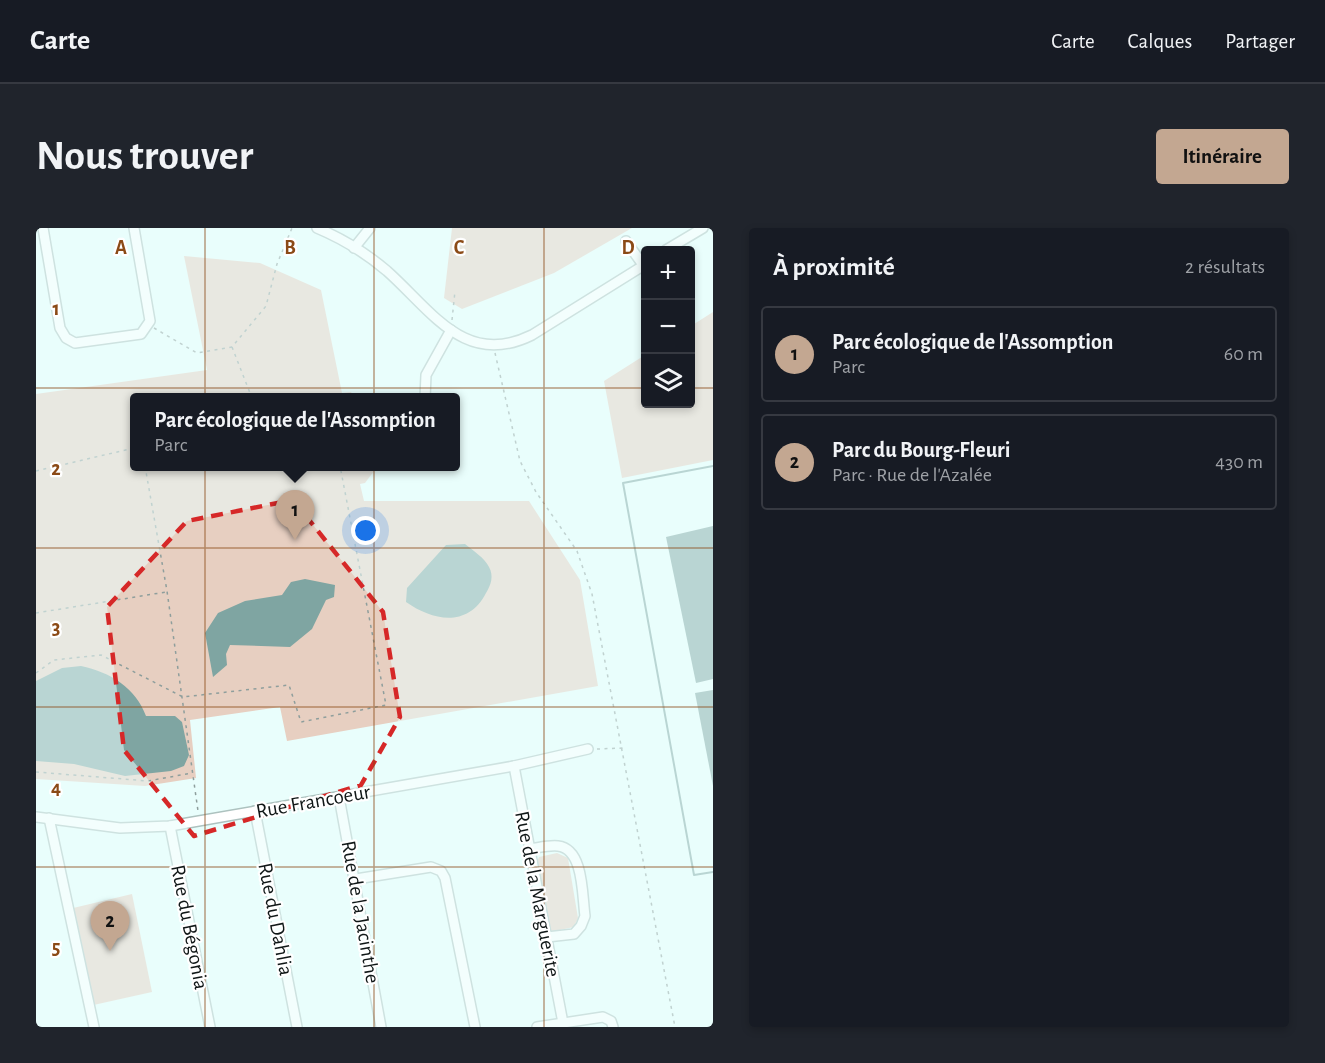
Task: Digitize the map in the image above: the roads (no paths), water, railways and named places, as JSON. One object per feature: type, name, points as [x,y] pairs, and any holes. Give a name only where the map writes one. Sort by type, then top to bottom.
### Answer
[{"type":"street","points":[[43,228],[60,328],[66,338],[75,343],[141,334],[148,325],[150,321],[134,228]]},
{"type":"street","points":[[317,228],[354,248],[385,269],[451,330],[465,339],[493,346],[515,343],[532,335],[641,266]]},
{"type":"street","points":[[354,248],[370,228]]},
{"type":"street","points":[[673,246],[703,228]]},
{"type":"street","points":[[626,241],[641,260]]},
{"type":"street","points":[[425,393],[426,375],[451,330]]},
{"type":"street","name":"Rue Francoeur","points":[[36,817],[120,828],[170,826],[514,766],[588,749]]},
{"type":"street","name":"Rue de la Marguerite","points":[[514,766],[563,1023]]},
{"type":"street","name":"Rue de la Jacinthe","points":[[339,797],[356,879],[381,1027]]},
{"type":"street","name":"Rue du Dahlia","points":[[255,811],[297,1027]]},
{"type":"street","points":[[49,818],[94,1027]]},
{"type":"street","name":"Rue du Bégonia","points":[[170,826],[210,1027]]},
{"type":"street","points":[[529,849],[558,846],[570,851],[577,862],[585,916],[583,922],[574,934],[547,937]]},
{"type":"street","points":[[356,879],[431,867],[441,871],[445,878],[475,1027]]},
{"type":"street","points":[[537,1027],[603,1017],[611,1021],[613,1027]]},
{"type":"water","points":[[713,526],[713,679],[696,683],[666,537]]},
{"type":"water","points":[[465,544],[485,560],[491,574],[489,587],[479,604],[470,612],[449,618],[427,614],[406,602],[407,588],[446,545]]},
{"type":"water","points":[[305,579],[335,585],[334,597],[326,600],[312,629],[290,647],[230,645],[226,654],[227,665],[213,677],[205,633],[218,613],[245,601],[282,595],[291,582]]},
{"type":"water","points":[[81,666],[102,672],[129,689],[142,706],[146,716],[175,716],[182,722],[189,755],[184,766],[171,771],[125,776],[74,764],[36,761],[36,681],[62,668]]},
{"type":"water","points":[[713,690],[713,786],[695,693]]},
{"type":"waterway","points":[[713,466],[623,483],[694,875],[713,872]]},
{"type":"place","name":"Parc écologique de l'Assomption","points":[[295,540]]},
{"type":"place","name":"Parc du Bourg-Fleuri","points":[[110,951]]}]
